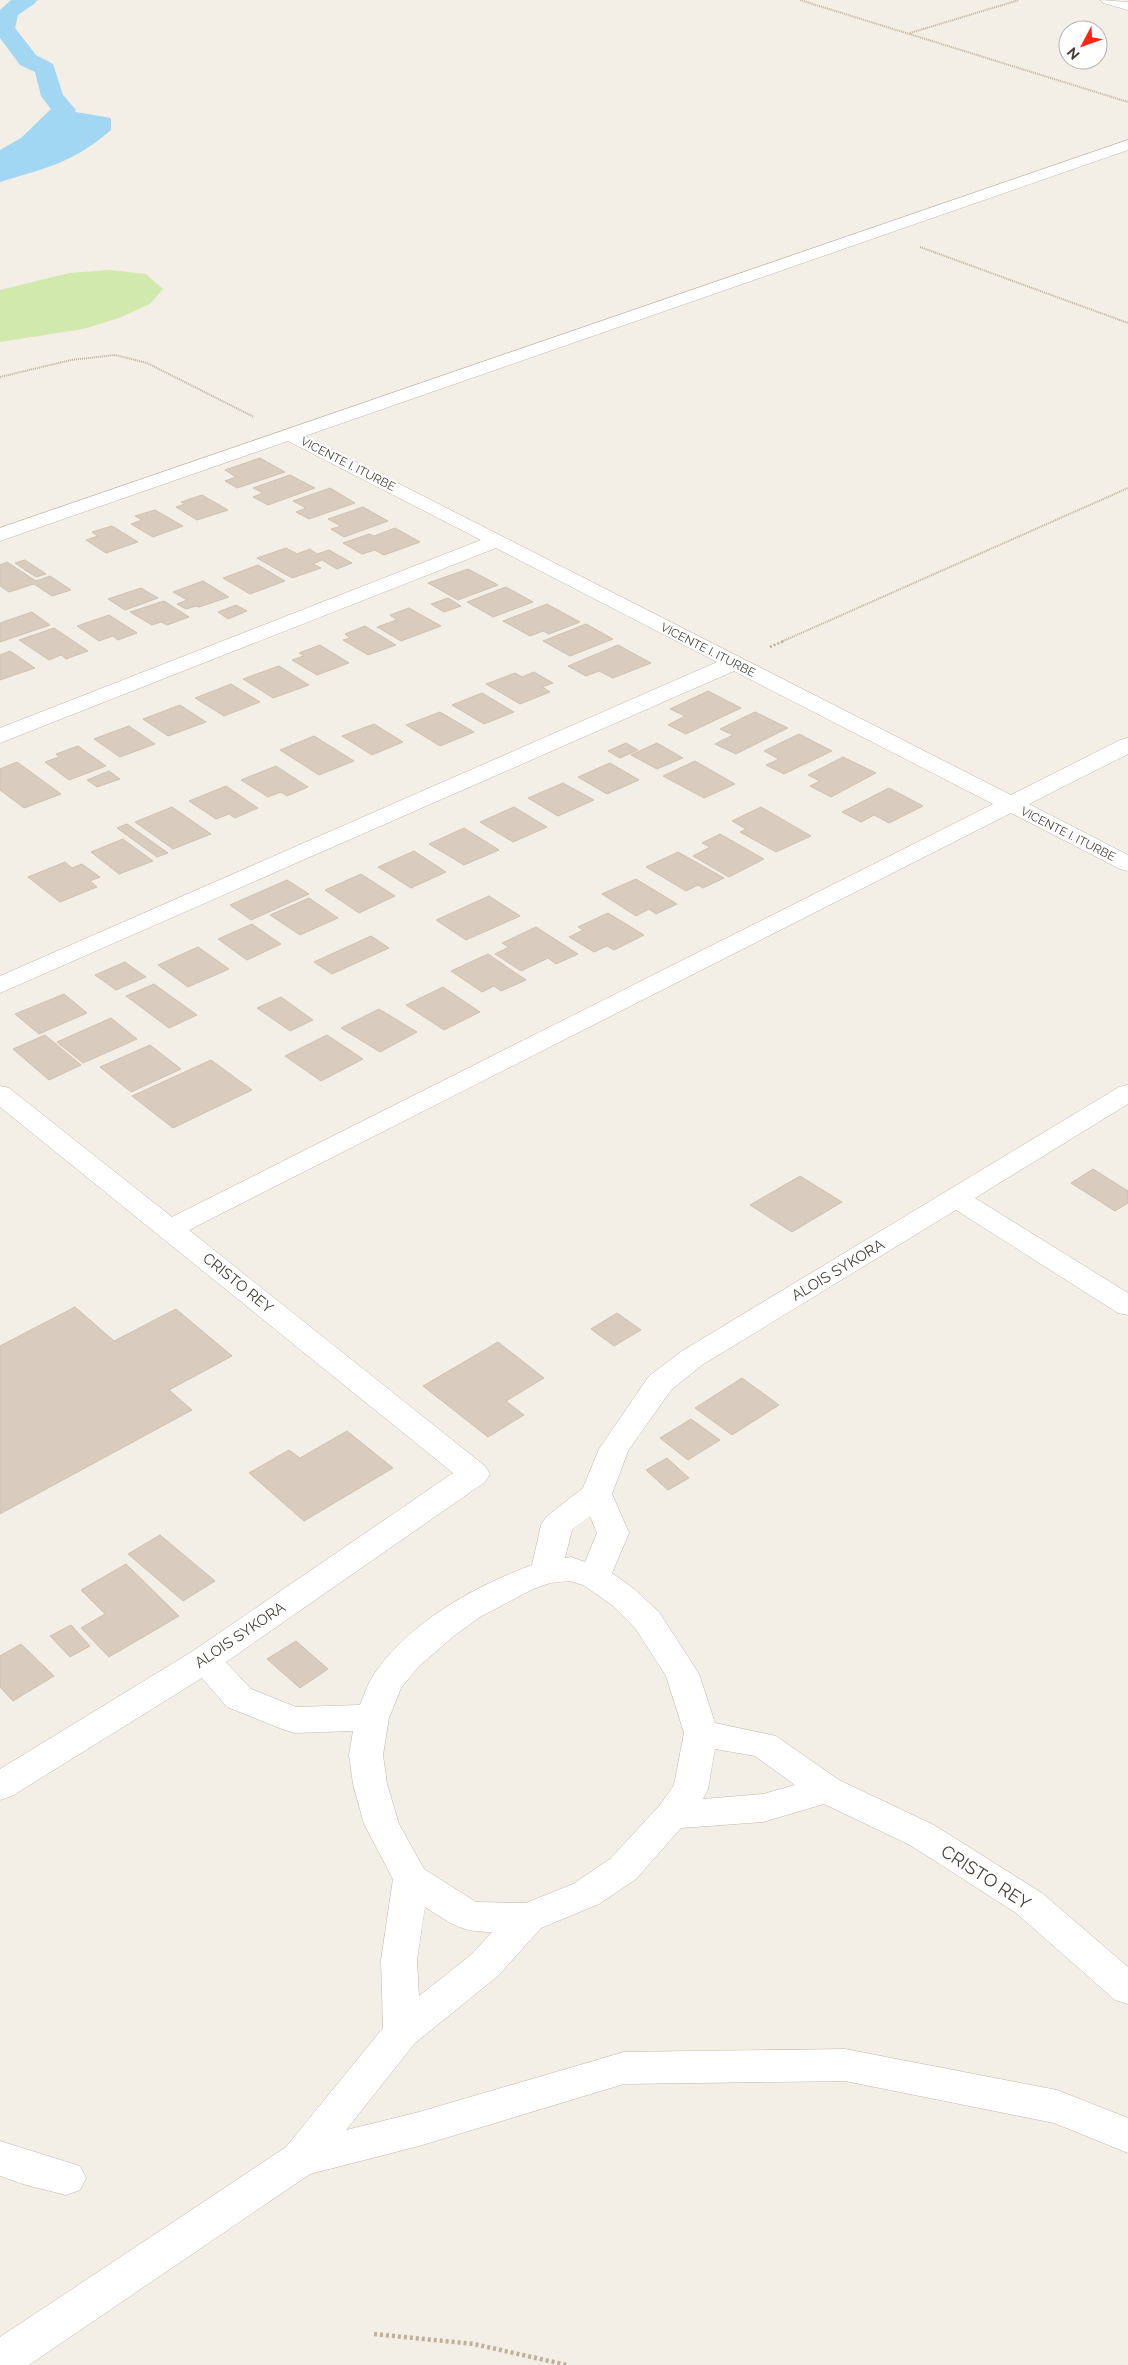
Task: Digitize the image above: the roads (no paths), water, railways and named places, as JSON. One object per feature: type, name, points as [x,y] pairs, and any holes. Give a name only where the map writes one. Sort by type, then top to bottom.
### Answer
[{"type":"street","points":[[1108,0],[1128,6]]},
{"type":"street","points":[[0,535],[1128,145]]},
{"type":"street","name":"VICENTE I. ITURBE","points":[[288,434],[1128,864]]},
{"type":"street","points":[[0,736],[496,541]]},
{"type":"street","points":[[0,985],[733,663]]},
{"type":"street","points":[[170,1229],[1128,745]]},
{"type":"street","name":"ALOIS SYKORA","points":[[546,1572],[557,1525],[596,1494],[614,1449],[660,1383],[692,1358],[1128,1093]]},
{"type":"street","name":"CRISTO REY","points":[[0,1094],[474,1474]]},
{"type":"street","points":[[956,1198],[1128,1306]]},
{"type":"street","name":"ALOIS SYKORA","points":[[0,1786],[205,1660],[474,1474]]},
{"type":"street","points":[[594,1577],[612,1533],[596,1494]]},
{"type":"street","points":[[572,1569],[594,1577],[623,1597],[647,1620],[670,1651],[682,1674],[701,1733],[691,1789],[672,1816],[623,1870],[586,1894],[528,1918],[470,1917],[411,1879],[382,1824],[370,1784],[366,1755],[372,1718],[386,1683],[407,1657],[435,1633],[468,1609],[496,1594],[546,1572],[572,1569]]},
{"type":"street","points":[[205,1660],[239,1698],[294,1720],[372,1718]]},
{"type":"street","name":"CRISTO REY","points":[[701,1733],[764,1745],[827,1790],[922,1835],[1029,1903],[1128,1989]]},
{"type":"street","points":[[672,1816],[764,1808],[827,1790]]},
{"type":"street","points":[[402,2032],[398,1960],[411,1879]]},
{"type":"street","points":[[0,2361],[152,2256],[300,2159],[402,2032],[485,1965],[528,1918]]},
{"type":"street","points":[[300,2159],[418,2129],[624,2068],[845,2066],[1057,2107],[1128,2136]]},
{"type":"street","points":[[0,2158],[26,2168],[66,2178]]},
{"type":"water","points":[[64,110],[111,118],[111,130],[71,157],[45,168],[0,182],[0,154],[20,144],[43,120]]},
{"type":"waterway","points":[[0,160],[29,143],[64,110],[52,96],[45,69],[28,60],[4,28],[6,17],[11,10],[27,0]]}]
